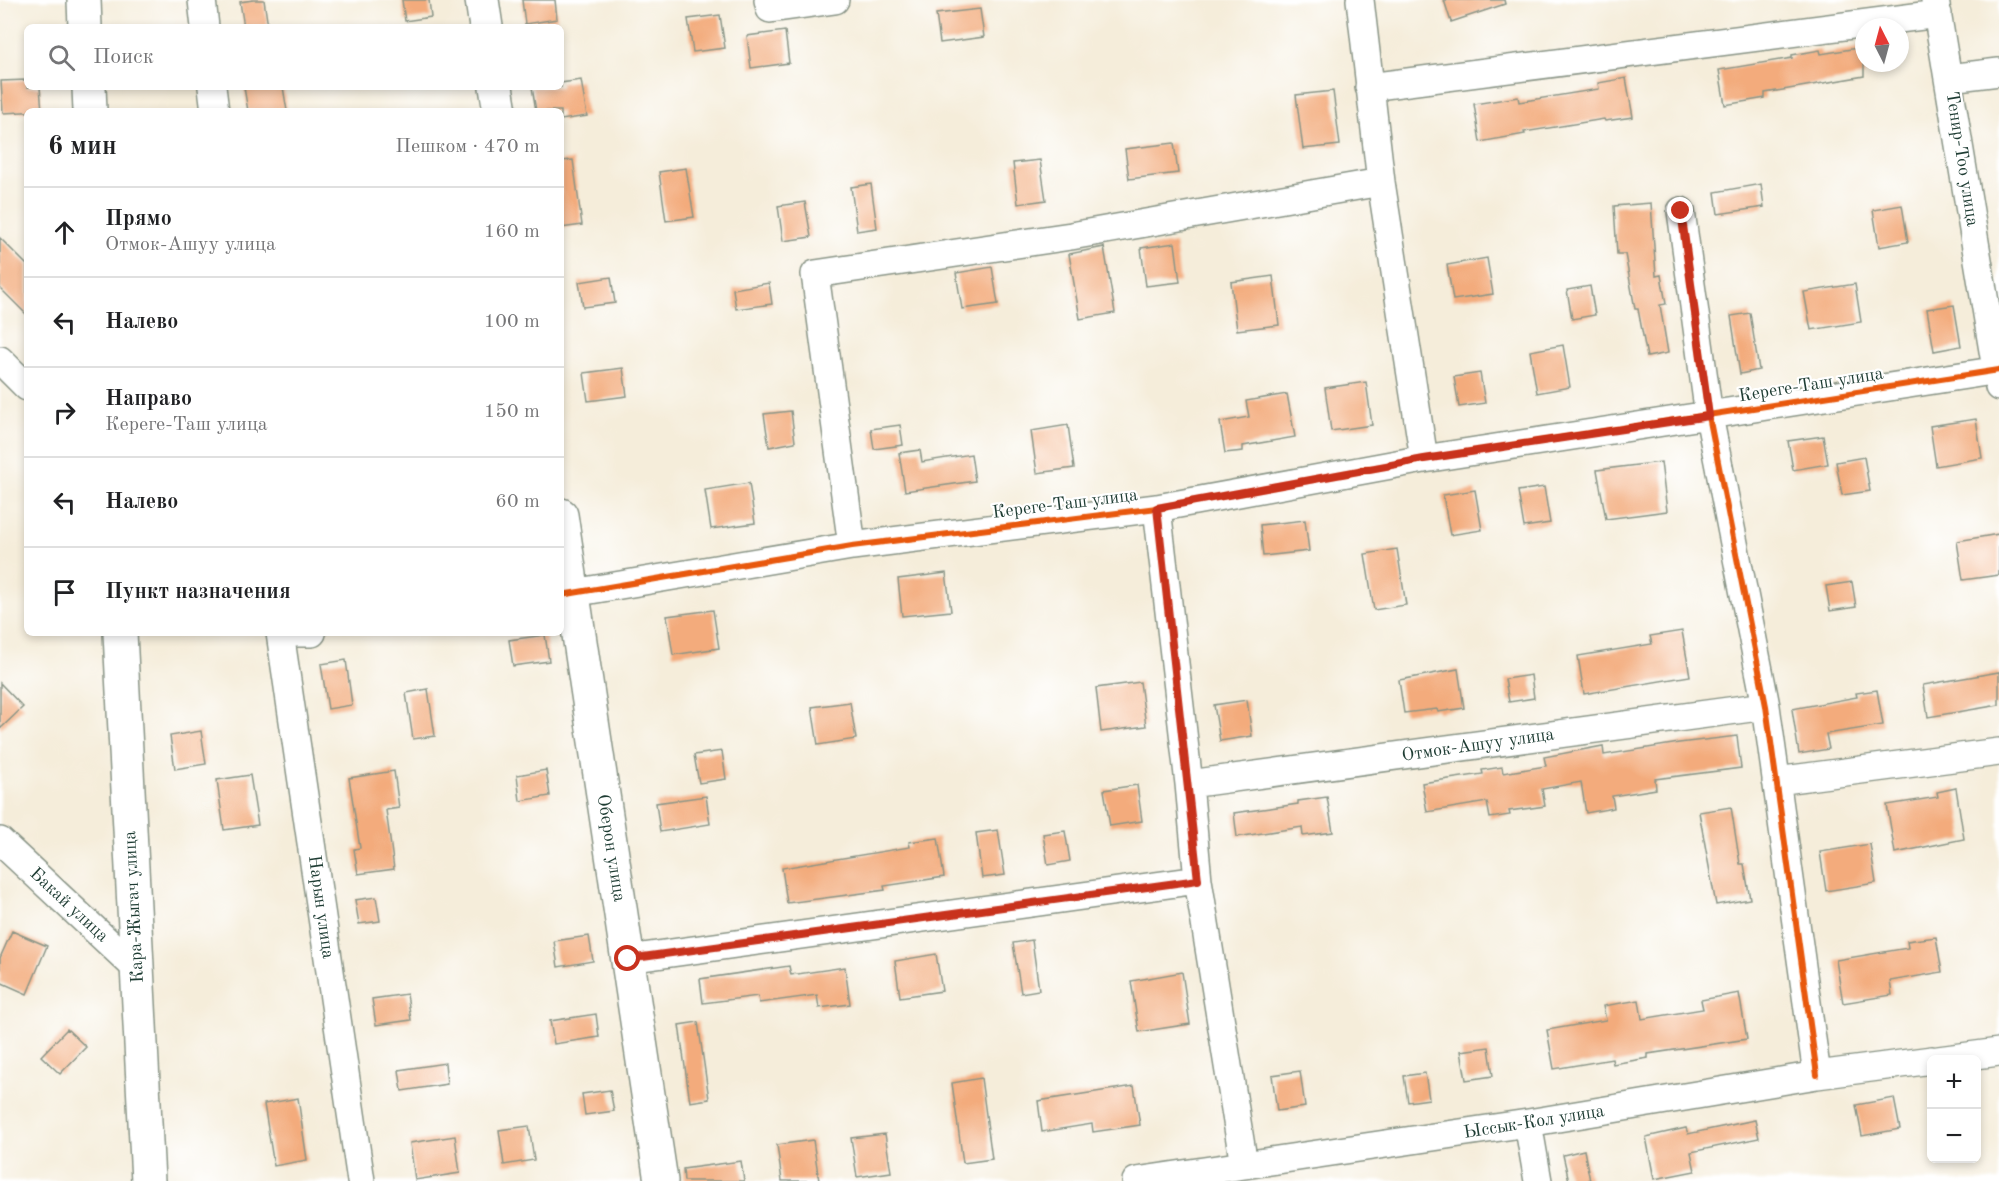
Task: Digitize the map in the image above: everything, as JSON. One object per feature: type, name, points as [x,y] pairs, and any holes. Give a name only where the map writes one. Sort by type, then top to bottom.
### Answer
[{"type":"street","points":[[84,0],[85,24]]},
{"type":"street","points":[[202,0],[205,24]]},
{"type":"street","points":[[482,0],[486,24]]},
{"type":"street","points":[[768,0],[770,9],[835,0]]},
{"type":"street","points":[[1360,0],[1381,182],[1424,459]]},
{"type":"street","points":[[1370,87],[1937,7]]},
{"type":"street","name":"Тенир-Тоо улица","points":[[1937,7],[1998,376]]},
{"type":"street","points":[[1949,78],[1999,72]]},
{"type":"street","points":[[89,90],[90,108]]},
{"type":"street","points":[[212,90],[215,108]]},
{"type":"street","points":[[496,90],[500,108]]},
{"type":"street","points":[[852,546],[815,274],[1071,236],[1381,182]]},
{"type":"street","points":[[1681,211],[1709,416],[1766,706],[1817,1075]]},
{"type":"street","points":[[0,360],[24,384]]},
{"type":"street","name":"Кереге-Таш улица","points":[[566,594],[852,546],[1157,508],[1424,459],[1998,376]]},
{"type":"street","points":[[1157,508],[1198,880],[1244,1165]]},
{"type":"street","name":"Оберон улица","points":[[564,562],[566,594],[628,959],[661,1181]]},
{"type":"street","name":"Кара-Жыгач улица","points":[[120,636],[148,1181]]},
{"type":"street","name":"Нарын улица","points":[[280,636],[361,1181]]},
{"type":"street","name":"Отмок-Ашуу улица","points":[[1189,784],[1766,706]]},
{"type":"street","points":[[1776,781],[1999,752]]},
{"type":"street","name":"Бакай улица","points":[[0,841],[138,970]]},
{"type":"street","points":[[628,959],[1198,880]]},
{"type":"street","points":[[1973,1055],[1999,1052]]},
{"type":"street","name":"Ыссык-Кол улица","points":[[1136,1181],[1527,1123],[1817,1075],[1927,1061]]},
{"type":"street","points":[[1527,1123],[1538,1181]]},
{"type":"building","points":[[264,0],[268,24],[244,24],[240,2]]},
{"type":"building","points":[[402,0],[429,0],[431,17],[405,21]]},
{"type":"building","points":[[522,0],[555,0],[557,19],[525,24]]},
{"type":"building","points":[[1444,0],[1504,0],[1505,4],[1451,22]]},
{"type":"building","points":[[980,9],[984,37],[940,43],[936,14]]},
{"type":"building","points":[[720,15],[725,48],[693,52],[688,19]]},
{"type":"building","points":[[785,31],[789,63],[751,68],[747,36]]},
{"type":"building","points":[[1855,48],[1855,72],[1864,72],[1864,76],[1765,93],[1765,98],[1725,105],[1719,70],[1792,58],[1792,55],[1820,50],[1821,54]]},
{"type":"building","points":[[1626,78],[1633,117],[1605,121],[1604,119],[1524,132],[1525,134],[1480,142],[1474,104],[1518,97],[1519,102],[1599,89],[1598,83]]},
{"type":"building","points":[[24,80],[24,90],[40,90],[42,108],[24,108],[24,112],[3,113],[1,81]]},
{"type":"building","points":[[581,80],[587,116],[564,120],[564,108],[536,108],[532,90],[564,90],[564,83]]},
{"type":"building","points":[[244,90],[284,90],[286,108],[248,108]]},
{"type":"building","points":[[1333,91],[1340,145],[1303,149],[1296,95]]},
{"type":"building","points":[[1174,143],[1178,173],[1129,179],[1125,149]]},
{"type":"building","points":[[573,160],[582,225],[564,228],[564,161]]},
{"type":"building","points":[[1040,160],[1046,200],[1018,204],[1013,163]]},
{"type":"building","points":[[686,168],[694,217],[666,221],[659,172]]},
{"type":"building","points":[[871,184],[877,228],[857,231],[851,187]]},
{"type":"building","points":[[1761,184],[1764,207],[1718,214],[1715,192]]},
{"type":"building","points":[[805,202],[811,237],[783,241],[778,206]]},
{"type":"building","points":[[1651,203],[1656,276],[1661,275],[1666,304],[1660,305],[1668,353],[1647,357],[1625,254],[1617,254],[1614,206]]},
{"type":"building","points":[[1902,205],[1908,242],[1879,247],[1873,210]]},
{"type":"building","points":[[0,238],[24,262],[24,312],[0,288]]},
{"type":"building","points":[[1175,243],[1180,282],[1146,286],[1141,248]]},
{"type":"building","points":[[1104,247],[1115,313],[1080,319],[1069,254]]},
{"type":"building","points":[[1487,258],[1493,294],[1453,300],[1447,265]]},
{"type":"building","points":[[992,267],[998,304],[962,309],[956,273]]},
{"type":"building","points":[[1273,276],[1279,325],[1237,330],[1231,282]]},
{"type":"building","points":[[611,277],[615,303],[583,307],[579,282]]},
{"type":"building","points":[[769,283],[772,304],[736,309],[733,289]]},
{"type":"building","points":[[1855,284],[1861,322],[1811,330],[1804,292]]},
{"type":"building","points":[[1590,286],[1595,315],[1572,319],[1567,290]]},
{"type":"building","points":[[1954,305],[1961,346],[1934,351],[1927,309]]},
{"type":"building","points":[[1750,313],[1759,370],[1740,374],[1731,316]]},
{"type":"building","points":[[1563,345],[1570,387],[1537,393],[1530,351]]},
{"type":"building","points":[[623,368],[627,396],[588,401],[584,373]]},
{"type":"building","points":[[1480,373],[1485,403],[1459,407],[1454,377]]},
{"type":"building","points":[[1366,382],[1372,425],[1331,431],[1325,388]]},
{"type":"building","points":[[1287,394],[1295,437],[1243,446],[1243,451],[1225,453],[1220,422],[1249,417],[1246,401]]},
{"type":"building","points":[[791,411],[795,442],[769,447],[764,414]]},
{"type":"building","points":[[1976,419],[1982,458],[1936,466],[1930,426]]},
{"type":"building","points":[[900,425],[903,445],[874,449],[871,429]]},
{"type":"building","points":[[1068,425],[1074,468],[1037,473],[1031,431]]},
{"type":"building","points":[[1823,436],[1828,464],[1793,470],[1788,441]]},
{"type":"building","points":[[920,450],[922,462],[971,454],[975,481],[905,491],[899,453]]},
{"type":"building","points":[[1864,457],[1870,491],[1842,495],[1836,462]]},
{"type":"building","points":[[1661,462],[1667,511],[1606,519],[1597,470]]},
{"type":"building","points":[[749,483],[755,523],[711,529],[705,490]]},
{"type":"building","points":[[1544,487],[1550,523],[1524,527],[1518,491]]},
{"type":"building","points":[[1475,490],[1482,530],[1450,535],[1443,495]]},
{"type":"building","points":[[1305,520],[1309,551],[1263,556],[1260,525]]},
{"type":"building","points":[[1999,534],[1999,575],[1963,580],[1957,541]]},
{"type":"building","points":[[1397,549],[1406,605],[1374,610],[1365,554]]},
{"type":"building","points":[[946,573],[951,611],[902,616],[898,579]]},
{"type":"building","points":[[1852,582],[1856,607],[1830,611],[1826,586]]},
{"type":"building","points":[[713,610],[719,648],[673,655],[667,616]]},
{"type":"building","points":[[1682,631],[1690,676],[1584,694],[1578,656],[1652,644],[1650,636]]},
{"type":"building","points":[[545,636],[549,661],[513,666],[509,640]]},
{"type":"building","points":[[346,660],[352,705],[328,709],[321,664]]},
{"type":"building","points":[[1458,669],[1464,708],[1438,712],[1437,709],[1404,713],[1399,680]]},
{"type":"building","points":[[1999,672],[1999,705],[1928,717],[1923,685]]},
{"type":"building","points":[[1531,675],[1534,698],[1509,702],[1505,679]]},
{"type":"building","points":[[1140,682],[1146,726],[1101,732],[1096,688]]},
{"type":"building","points":[[0,683],[23,707],[0,729]]},
{"type":"building","points":[[428,689],[435,736],[413,739],[406,693]]},
{"type":"building","points":[[1877,690],[1883,725],[1826,734],[1829,749],[1799,754],[1792,709],[1857,697],[1856,693]]},
{"type":"building","points":[[1247,700],[1252,736],[1220,741],[1214,705]]},
{"type":"building","points":[[850,702],[856,739],[818,745],[812,707]]},
{"type":"building","points":[[201,731],[206,764],[175,769],[170,736]]},
{"type":"building","points":[[1737,736],[1741,768],[1655,779],[1656,789],[1612,796],[1614,808],[1586,813],[1581,782],[1542,789],[1545,806],[1509,811],[1510,815],[1490,818],[1487,802],[1427,812],[1422,783],[1483,774],[1482,770],[1502,767],[1503,773],[1546,766],[1544,757],[1603,746],[1604,755]]},
{"type":"building","points":[[722,751],[726,779],[699,783],[694,755]]},
{"type":"building","points":[[546,770],[550,796],[520,801],[517,775]]},
{"type":"building","points":[[394,771],[399,808],[386,810],[394,869],[358,874],[354,849],[360,848],[349,778]]},
{"type":"building","points":[[250,775],[258,825],[224,830],[217,780]]},
{"type":"building","points":[[1137,785],[1142,821],[1110,826],[1104,790]]},
{"type":"building","points":[[1956,788],[1964,839],[1895,853],[1887,805],[1938,797],[1937,792]]},
{"type":"building","points":[[706,796],[710,824],[660,832],[656,803]]},
{"type":"building","points":[[1327,797],[1333,832],[1303,836],[1302,827],[1237,837],[1234,813],[1298,804],[1298,801]]},
{"type":"building","points":[[1731,807],[1740,864],[1744,864],[1750,899],[1716,905],[1699,812]]},
{"type":"building","points":[[998,830],[1005,875],[982,878],[976,833]]},
{"type":"building","points":[[1065,831],[1070,861],[1048,865],[1043,834]]},
{"type":"building","points":[[938,838],[944,877],[884,886],[885,890],[787,903],[782,868],[910,847],[909,842]]},
{"type":"building","points":[[1870,844],[1876,883],[1826,891],[1820,852]]},
{"type":"building","points":[[376,897],[380,921],[359,924],[355,900]]},
{"type":"building","points":[[12,931],[47,946],[27,994],[0,982],[0,958]]},
{"type":"building","points":[[589,936],[593,961],[558,967],[554,941]]},
{"type":"building","points":[[1936,937],[1942,972],[1890,981],[1892,995],[1843,1003],[1836,960],[1908,948],[1907,941]]},
{"type":"building","points":[[1032,940],[1039,990],[1021,993],[1013,943]]},
{"type":"building","points":[[936,954],[942,991],[900,997],[895,961]]},
{"type":"building","points":[[789,966],[791,975],[845,967],[850,1004],[819,1008],[817,995],[759,1003],[758,996],[703,1003],[700,979]]},
{"type":"building","points":[[1182,972],[1190,1024],[1139,1032],[1131,981]]},
{"type":"building","points":[[1739,993],[1747,1039],[1648,1054],[1648,1058],[1613,1064],[1612,1059],[1554,1069],[1547,1030],[1606,1020],[1603,1006],[1639,1000],[1642,1019],[1703,1009],[1701,1000]]},
{"type":"building","points":[[407,994],[411,1020],[376,1025],[372,999]]},
{"type":"building","points":[[596,1014],[599,1037],[554,1044],[550,1021]]},
{"type":"building","points":[[698,1022],[709,1099],[690,1102],[679,1025]]},
{"type":"building","points":[[67,1029],[86,1047],[60,1074],[41,1056]]},
{"type":"building","points":[[1489,1047],[1493,1076],[1466,1080],[1461,1051]]},
{"type":"building","points":[[445,1063],[447,1084],[402,1091],[399,1070]]},
{"type":"building","points":[[1300,1071],[1305,1107],[1277,1111],[1272,1075]]},
{"type":"building","points":[[1425,1073],[1429,1099],[1408,1102],[1404,1076]]},
{"type":"building","points":[[981,1078],[992,1159],[963,1163],[952,1083]]},
{"type":"building","points":[[1134,1086],[1140,1125],[1093,1132],[1092,1124],[1042,1132],[1038,1101]]},
{"type":"building","points":[[610,1090],[614,1111],[585,1115],[582,1094]]},
{"type":"building","points":[[298,1098],[307,1160],[274,1166],[264,1104]]},
{"type":"building","points":[[1894,1098],[1900,1129],[1862,1136],[1856,1105]]},
{"type":"building","points":[[1755,1120],[1759,1138],[1691,1152],[1695,1171],[1654,1179],[1646,1137],[1686,1128],[1688,1134]]},
{"type":"building","points":[[529,1126],[534,1160],[504,1165],[499,1130]]},
{"type":"building","points":[[885,1134],[891,1172],[857,1177],[851,1138]]},
{"type":"building","points":[[455,1136],[460,1173],[415,1180],[410,1143]]},
{"type":"building","points":[[813,1140],[819,1181],[782,1181],[777,1145]]},
{"type":"building","points":[[1584,1150],[1590,1181],[1569,1181],[1563,1155]]},
{"type":"building","points":[[741,1161],[744,1181],[684,1181],[683,1169]]},
{"type":"cycle path","points":[[1681,211],[1709,416],[1766,706],[1817,1075]]},
{"type":"cycle path","points":[[564,594],[852,546],[1157,508],[1424,459],[1999,370]]},
{"type":"route","points":[[628,959],[1198,880],[1157,508],[1424,459],[1709,416],[1681,211]]}]
